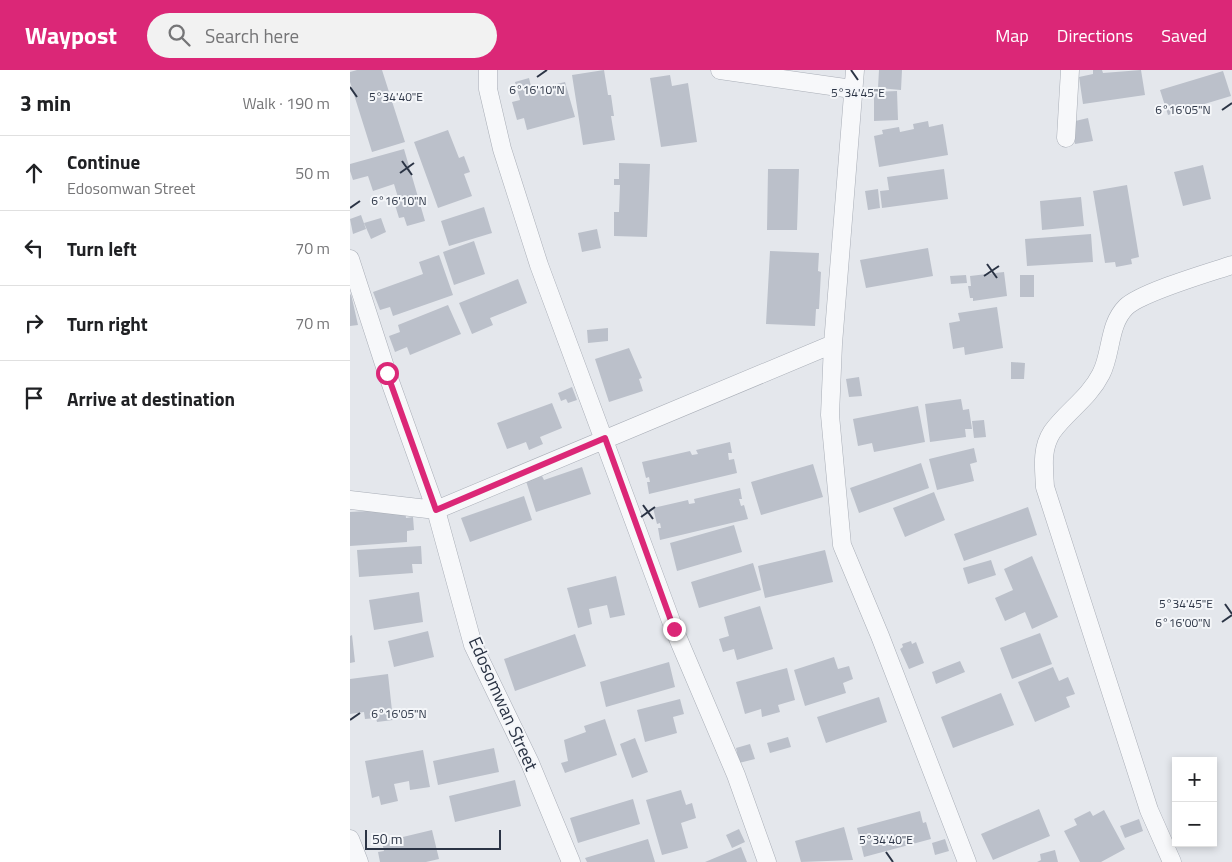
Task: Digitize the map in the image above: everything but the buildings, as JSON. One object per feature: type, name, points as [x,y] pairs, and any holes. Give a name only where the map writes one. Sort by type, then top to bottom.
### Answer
[{"type":"street","points":[[488,70],[488,90],[502,149],[533,247],[674,629],[736,775],[767,862]]},
{"type":"street","points":[[720,70],[852,89]]},
{"type":"street","points":[[855,70],[833,344],[830,415],[842,545],[880,636],[967,862]]},
{"type":"street","points":[[1066,138],[1070,70]]},
{"type":"street","name":"Edosomwan Street","points":[[350,259],[387,373],[436,510],[473,645],[530,763],[571,862]]},
{"type":"street","points":[[1172,862],[1149,810],[1045,487],[1042,457],[1052,432],[1083,401],[1102,373],[1114,326],[1126,307],[1147,296],[1232,265]]},
{"type":"street","points":[[350,500],[436,510],[833,344]]},
{"type":"street","points":[[350,839],[360,862]]},
{"type":"route","points":[[387,373],[436,510],[605,438],[674,629]]}]
